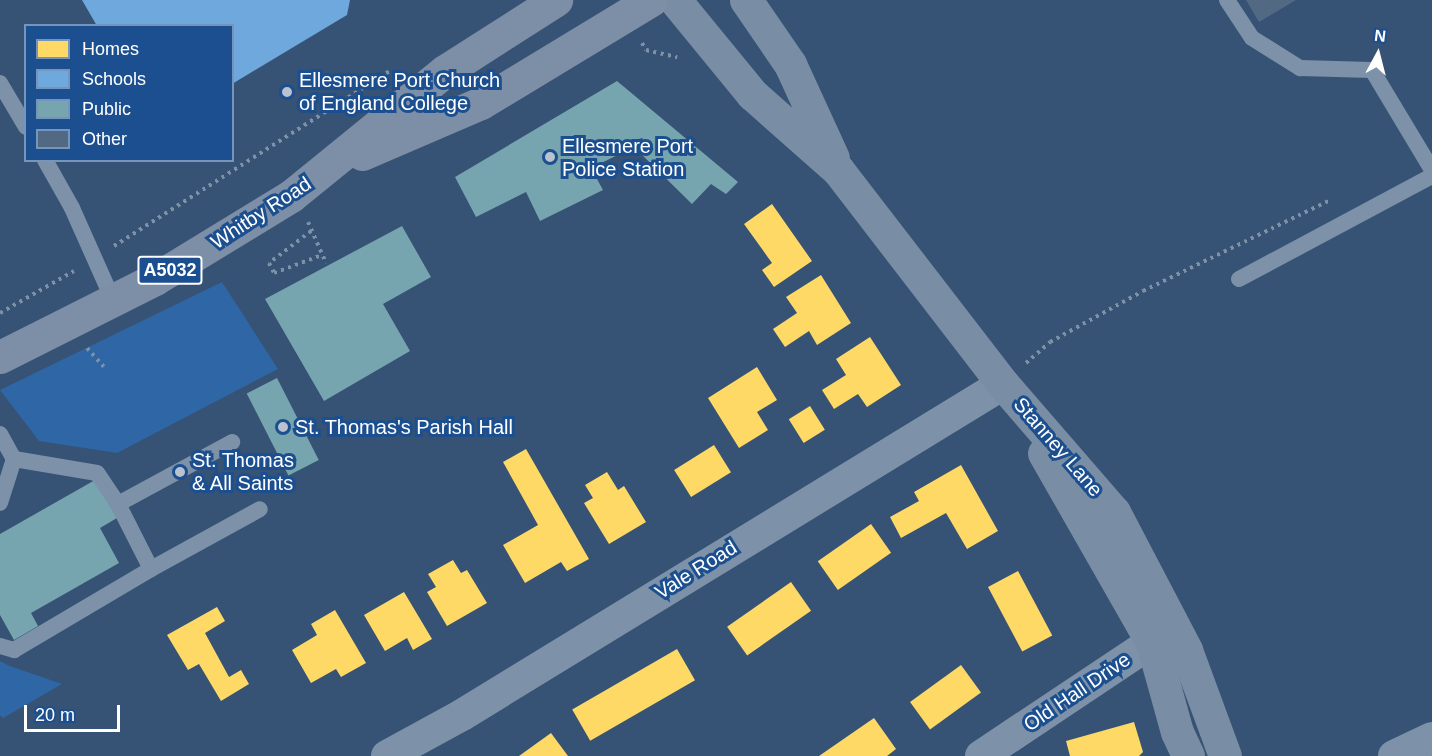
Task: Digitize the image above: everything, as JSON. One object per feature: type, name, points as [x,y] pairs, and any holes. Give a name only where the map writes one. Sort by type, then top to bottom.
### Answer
[{"type":"main road","name":"Whitby Road","points":[[0,357],[113,300],[282,202],[330,167],[445,71],[556,0]]},
{"type":"main road","name":"Whitby Road","points":[[330,167],[481,103],[651,0]]},
{"type":"main road","name":"Stanney Lane","points":[[675,0],[752,94],[838,170],[1004,384],[1114,512],[1164,636],[1225,756]]},
{"type":"main road","name":"Stanney Lane","points":[[746,0],[790,64],[838,170]]},
{"type":"main road","name":"Stanney Lane","points":[[1004,384],[1058,477],[1164,636],[1177,732],[1188,756]]},
{"type":"street","name":"Vale Road","points":[[387,756],[462,715],[1004,384]]},
{"type":"street","name":"Old Hall Drive","points":[[981,756],[1164,636]]},
{"type":"street","points":[[1394,756],[1432,738]]},
{"type":"lane","points":[[1227,0],[1252,38],[1300,68],[1372,70],[1432,170]]},
{"type":"lane","points":[[0,83],[24,124]]},
{"type":"lane","points":[[46,162],[113,300]]},
{"type":"lane","points":[[1239,279],[1432,176]]},
{"type":"lane","points":[[0,434],[14,459],[0,503]]},
{"type":"lane","points":[[118,504],[232,442]]},
{"type":"lane","points":[[14,459],[97,473],[118,504],[152,569]]},
{"type":"lane","points":[[0,646],[14,650],[260,509]]},
{"type":"path","points":[[646,50],[669,53],[688,64]]},
{"type":"path","points":[[0,313],[95,259],[401,63]]},
{"type":"path","points":[[1004,384],[1050,342],[1163,280],[1336,197]]},
{"type":"path","points":[[306,219],[326,264]]},
{"type":"path","points":[[311,231],[268,263],[274,273],[322,255]]},
{"type":"path","points":[[85,346],[104,367]]},
{"type":"shaded area","points":[[222,282],[278,369],[117,453],[39,441],[0,390]]},
{"type":"shaded area","points":[[0,661],[62,684],[3,718],[0,715]]},
{"type":"building: Homes","points":[[772,204],[812,261],[774,287],[762,270],[772,263],[744,224]]},
{"type":"building: Homes","points":[[821,275],[851,323],[817,345],[809,331],[785,347],[773,329],[797,313],[786,297]]},
{"type":"building: Homes","points":[[870,337],[901,385],[867,407],[858,394],[834,409],[822,390],[846,375],[836,359]]},
{"type":"building: Homes","points":[[757,367],[777,400],[757,412],[768,430],[739,448],[708,398]]},
{"type":"building: Homes","points":[[810,406],[825,430],[804,443],[789,419]]},
{"type":"building: Homes","points":[[714,445],[731,472],[691,497],[674,470]]},
{"type":"building: Homes","points":[[526,449],[589,559],[567,571],[561,562],[525,583],[503,545],[538,525],[503,462]]},
{"type":"building: Homes","points":[[961,465],[998,531],[967,549],[946,513],[901,538],[890,517],[919,501],[914,492]]},
{"type":"building: Homes","points":[[607,472],[618,490],[624,486],[646,522],[609,544],[584,503],[593,498],[585,485]]},
{"type":"building: Homes","points":[[871,524],[891,553],[838,590],[818,561]]},
{"type":"building: Homes","points":[[453,560],[461,573],[467,570],[487,603],[447,626],[427,592],[436,587],[428,574]]},
{"type":"building: Homes","points":[[1018,571],[1052,635],[1022,651],[988,587]]},
{"type":"building: Homes","points":[[791,582],[811,611],[747,655],[727,627]]},
{"type":"building: Homes","points":[[404,592],[432,639],[413,650],[407,638],[385,651],[364,615]]},
{"type":"building: Homes","points":[[217,607],[225,621],[205,633],[229,677],[241,670],[249,684],[221,701],[199,664],[188,670],[167,635]]},
{"type":"building: Homes","points":[[335,610],[366,663],[341,677],[336,669],[311,683],[292,650],[317,635],[311,624]]},
{"type":"building: Homes","points":[[677,649],[695,680],[590,741],[572,710]]},
{"type":"building: Homes","points":[[961,665],[981,693],[930,730],[910,702]]},
{"type":"building: Homes","points":[[874,718],[896,749],[887,756],[819,756]]},
{"type":"building: Homes","points":[[1134,722],[1143,752],[1139,756],[1070,756],[1066,741]]},
{"type":"building: Homes","points":[[551,733],[568,756],[519,756]]},
{"type":"building: Schools","points":[[82,0],[350,0],[347,15],[234,83],[234,24],[96,24]]},
{"type":"building: Public","name":"Ellesmere Port Police Station","points":[[617,81],[738,182],[726,194],[711,184],[692,204],[634,147],[591,168],[603,190],[540,221],[526,192],[476,217],[455,177]]},
{"type":"building: Public","points":[[402,226],[431,277],[383,304],[410,351],[324,401],[265,299]]},
{"type":"building: Public","name":"St. Thomas's Parish Hall","points":[[277,378],[319,460],[288,475],[247,393]]},
{"type":"building: Public","points":[[95,480],[117,518],[100,528],[119,563],[31,613],[38,626],[14,640],[0,615],[0,534]]},
{"type":"building: Other","points":[[1246,0],[1296,0],[1259,22]]},
{"type":"place","name":"Ellesmere Port Church of England College","points":[[287,92]]},
{"type":"place","name":"Ellesmere Port Police Station","points":[[550,157]]},
{"type":"place","name":"St. Thomas's Parish Hall","points":[[283,427]]},
{"type":"place","name":"St. Thomas & All Saints","points":[[180,472]]}]
